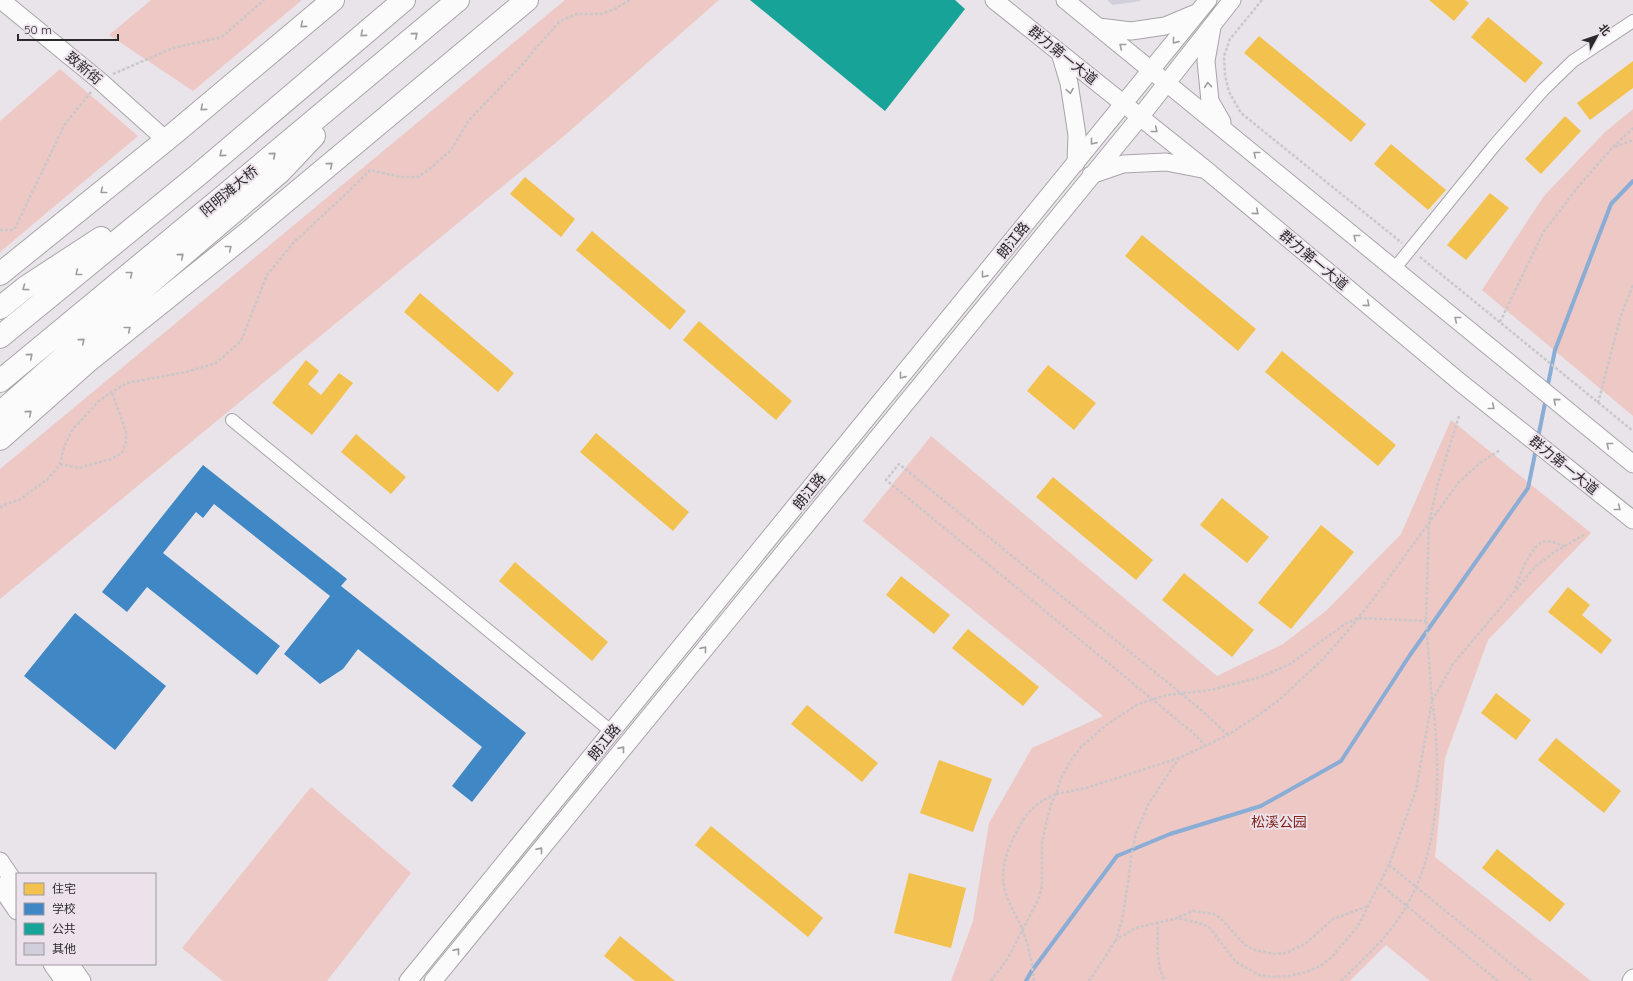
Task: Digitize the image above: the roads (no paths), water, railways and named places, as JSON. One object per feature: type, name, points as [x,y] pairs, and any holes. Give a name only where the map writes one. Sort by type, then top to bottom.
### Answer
[{"type":"highway","points":[[0,274],[168,138],[333,0]]},
{"type":"highway","points":[[0,337],[198,175],[404,0]]},
{"type":"highway","name":"阳明滩大桥","points":[[0,381],[458,0]]},
{"type":"highway","points":[[0,439],[87,362],[255,227],[527,0]]},
{"type":"highway","points":[[0,413],[75,346],[280,172],[399,48]]},
{"type":"highway","points":[[0,308],[26,287],[198,175]]},
{"type":"main road","name":"致新街","points":[[1,0],[168,138]]},
{"type":"main road","name":"致新街","points":[[12,0],[106,77],[168,138]]},
{"type":"main road","name":"群力第一大道","points":[[994,0],[1205,169],[1461,383],[1633,520]]},
{"type":"main road","points":[[1065,0],[1229,132],[1633,464]]},
{"type":"main road","name":"朗江路","points":[[433,981],[1140,117],[1232,0]]},
{"type":"main road","points":[[1099,27],[1131,31],[1165,26],[1203,6]]},
{"type":"main road","name":"朗江路","points":[[408,981],[1203,6]]},
{"type":"main road","points":[[1212,24],[1206,61],[1210,101],[1229,132]]},
{"type":"main road","points":[[1060,53],[1069,83],[1077,135],[1076,163]]},
{"type":"main road","points":[[1091,175],[1123,164],[1166,162],[1205,169]]},
{"type":"main road","points":[[0,861],[16,885]]},
{"type":"main road","points":[[0,886],[16,910]]},
{"type":"main road","points":[[53,965],[64,981]]},
{"type":"main road","points":[[71,965],[82,981]]},
{"type":"street","points":[[1395,268],[1494,146],[1543,90],[1573,61],[1633,22]]},
{"type":"street","points":[[232,420],[612,732]]},
{"type":"waterway","points":[[1547,389],[1555,350],[1611,204],[1633,181]]},
{"type":"waterway","points":[[1538,438],[1546,398]]},
{"type":"waterway","points":[[1026,981],[1031,972],[1117,856],[1170,834],[1261,806],[1341,761],[1410,655],[1528,488],[1536,449]]},
{"type":"park label","name":"松溪公园","points":[[1279,822]]}]
